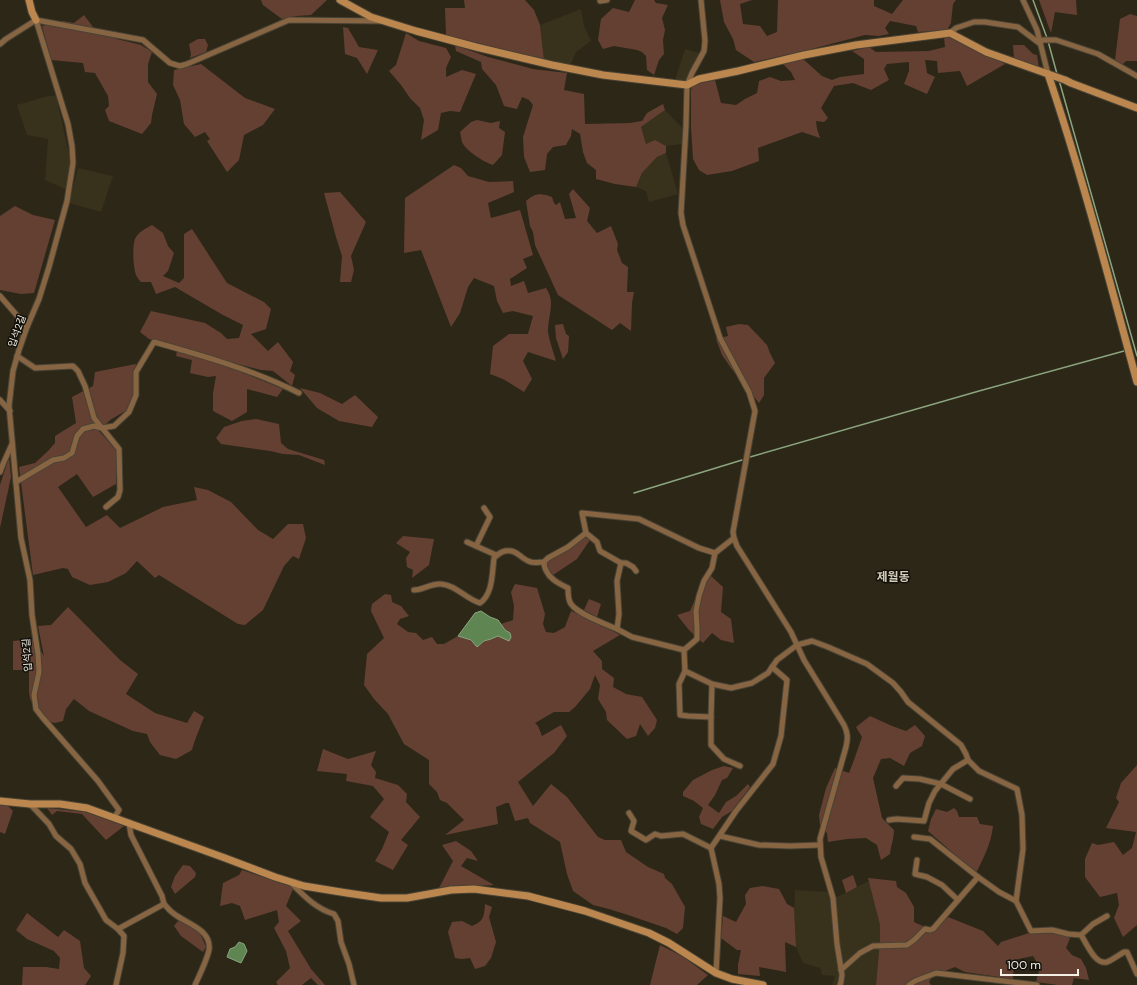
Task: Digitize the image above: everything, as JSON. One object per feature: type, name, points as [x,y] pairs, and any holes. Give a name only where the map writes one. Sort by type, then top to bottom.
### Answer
[{"type":"street","points":[[29,0],[36,20]]},
{"type":"street","points":[[340,0],[365,14],[385,22],[445,39],[552,65],[604,75],[687,85],[699,79],[738,72],[804,55],[849,46],[950,33],[956,28],[974,22],[985,22],[1018,27],[1041,42],[1054,40],[1098,54],[1137,76]]},
{"type":"street","points":[[600,1],[607,0]]},
{"type":"street","points":[[701,0],[706,41],[704,51],[687,85],[686,134],[681,213],[683,225],[720,338],[749,392],[755,411],[733,532],[734,538],[737,546],[791,632],[804,660],[847,731],[848,738],[820,839],[821,857],[833,898],[842,975],[840,985]]},
{"type":"street","points":[[1023,0],[1041,42],[1105,264],[1137,382]]},
{"type":"street","points":[[0,44],[36,20],[143,40],[170,63],[180,66],[289,20],[385,22]]},
{"type":"street","name":"입석2길","points":[[36,20],[68,124],[73,163],[67,201],[49,267],[13,371],[10,411],[21,538],[30,580],[32,615],[38,654],[39,672],[34,695],[36,709],[42,718],[98,781],[119,810],[114,818]]},
{"type":"street","points":[[950,33],[986,52],[1065,80],[1137,108]]},
{"type":"street","points":[[0,296],[27,327]]},
{"type":"street","points":[[16,482],[52,460],[64,458],[72,453],[77,436],[83,429],[94,426],[102,428],[114,426],[129,412],[136,395],[136,372],[154,342],[247,371],[278,382],[299,393]]},
{"type":"street","points":[[17,356],[35,368],[73,366],[78,371],[85,386],[94,418],[119,449],[120,490],[118,497],[106,507]]},
{"type":"street","points":[[0,400],[10,411]]},
{"type":"street","points":[[0,472],[12,444]]},
{"type":"street","points":[[476,546],[490,517],[484,508]]},
{"type":"street","points":[[636,571],[633,567],[626,563],[621,563],[600,551],[596,542],[586,533],[582,513],[639,519],[699,548],[715,553]]},
{"type":"street","points":[[414,590],[420,590],[440,584],[450,586],[474,602],[480,604],[489,593],[494,558],[496,555],[510,550],[530,562],[544,562],[548,558],[568,547],[586,533]]},
{"type":"street","points":[[684,650],[697,639],[696,611],[704,581],[712,568],[715,553],[734,538]]},
{"type":"street","points":[[467,542],[496,555]]},
{"type":"street","points":[[544,562],[547,572],[556,582],[568,588],[571,605],[579,612],[632,637],[684,650]]},
{"type":"street","points":[[617,630],[619,614],[617,581],[621,563]]},
{"type":"street","points":[[685,671],[712,684],[731,688],[752,683],[768,673],[777,660],[797,644],[812,642],[828,647],[867,664],[893,683],[902,692],[908,702],[961,746],[968,760],[979,771],[1016,789],[1022,815],[1023,849],[1016,901],[1031,931],[1052,930],[1068,934],[1081,935],[1093,924],[1108,916]]},
{"type":"street","points":[[684,650],[685,671],[679,684],[680,715],[711,717]]},
{"type":"street","points":[[716,973],[720,898],[719,884],[711,848],[736,811],[773,764],[778,750],[781,736],[786,680],[772,667]]},
{"type":"street","points":[[712,684],[711,745],[724,759],[740,766]]},
{"type":"street","points":[[889,820],[924,820],[935,791],[953,769],[968,760]]},
{"type":"street","points":[[896,786],[903,778],[920,779],[941,784],[970,799]]},
{"type":"street","points":[[0,801],[30,804],[60,804],[87,808],[275,877],[304,886],[381,898],[407,898],[451,890],[474,890],[528,896],[585,911],[649,933],[669,943],[716,973],[732,979],[763,985]]},
{"type":"street","points":[[30,804],[49,824],[56,836],[71,849],[80,864],[85,883],[102,914],[106,920],[118,929],[124,936],[123,953],[116,985]]},
{"type":"street","points":[[629,813],[634,821],[631,831],[646,840],[655,834],[661,836],[683,834],[711,848]]},
{"type":"street","points":[[129,823],[130,835],[162,896],[164,904],[173,913],[202,931],[209,943],[209,951],[195,985]]},
{"type":"street","points":[[720,836],[760,846],[820,845]]},
{"type":"street","points":[[914,837],[930,839],[998,892],[1016,901]]},
{"type":"street","points":[[917,860],[916,874],[927,877],[942,885],[958,900]]},
{"type":"street","points":[[841,970],[860,953],[873,946],[907,945],[925,929],[933,929],[978,877]]},
{"type":"street","points":[[288,880],[305,897],[324,911],[334,914],[338,921],[341,942],[349,964],[354,985]]},
{"type":"street","points":[[118,929],[164,904]]},
{"type":"street","points":[[1081,935],[1096,960],[1108,962],[1124,952],[1127,952],[1137,974]]},
{"type":"street","points":[[909,985],[915,981],[936,974],[1037,985]]},
{"type":"shaded area","points":[[261,0],[327,0],[311,15],[282,19],[263,5]]},
{"type":"shaded area","points":[[464,0],[525,0],[534,10],[540,25],[544,60],[446,35],[445,8],[465,8]]},
{"type":"shaded area","points":[[635,0],[654,0],[656,3],[668,5],[662,18],[665,30],[663,40],[664,54],[659,60],[654,75],[647,70],[646,56],[642,52],[614,46],[603,49],[598,40],[601,19],[613,8],[629,12]]},
{"type":"shaded area","points":[[720,0],[752,0],[740,4],[743,24],[760,26],[767,36],[777,32],[778,0],[874,0],[874,6],[892,14],[903,0],[956,0],[953,4],[951,23],[947,30],[918,32],[916,26],[890,21],[885,28],[889,34],[879,36],[865,35],[754,62],[736,50],[733,39],[724,22]]},
{"type":"shaded area","points":[[1039,0],[1076,0],[1077,15],[1055,12],[1051,33]]},
{"type":"shaded area","points":[[581,9],[584,26],[591,41],[576,52],[570,66],[544,60],[540,25]]},
{"type":"shaded area","points":[[1130,14],[1137,16],[1137,61],[1126,61],[1122,65],[1115,60],[1120,19]]},
{"type":"shaded area","points":[[84,15],[93,27],[117,39],[141,45],[152,52],[148,64],[148,82],[157,94],[151,123],[142,134],[109,121],[105,110],[109,106],[108,96],[95,73],[85,72],[83,63],[51,60],[42,26],[63,21],[74,23]]},
{"type":"shaded area","points":[[343,27],[348,28],[359,47],[378,50],[367,74],[357,58],[345,54]]},
{"type":"shaded area","points":[[406,33],[419,41],[446,48],[451,57],[446,68],[446,77],[462,70],[476,74],[460,112],[450,111],[441,113],[438,130],[421,140],[424,120],[420,108],[410,98],[389,71],[396,65]]},
{"type":"shaded area","points":[[949,35],[1005,64],[967,86],[960,71],[938,73],[937,61],[925,60],[927,73],[935,77],[927,94],[904,84],[909,71],[909,62],[887,64],[884,69],[889,80],[871,90],[853,83],[834,86],[821,108],[828,118],[824,122],[816,121],[820,138],[802,132],[758,148],[759,161],[732,171],[707,175],[699,170],[693,159],[691,127],[692,85],[715,80],[721,103],[736,105],[757,93],[759,81],[770,77],[781,81],[795,80],[791,72],[782,63],[803,59],[822,76],[832,80],[840,77],[864,74],[864,59],[852,51],[869,47],[876,52],[929,51],[945,47],[944,37]]},
{"type":"shaded area","points":[[198,39],[205,39],[208,45],[206,52],[190,58],[191,54],[189,44]]},
{"type":"shaded area","points":[[455,45],[488,57],[533,69],[567,73],[564,90],[584,94],[585,124],[630,123],[642,121],[647,113],[663,104],[665,110],[641,127],[646,144],[655,140],[666,146],[666,153],[657,157],[642,173],[636,187],[615,184],[596,179],[596,170],[587,163],[583,152],[580,134],[572,129],[571,136],[566,145],[553,147],[547,154],[545,170],[530,172],[524,157],[523,137],[533,105],[529,100],[522,97],[517,109],[504,106],[496,85],[482,69],[481,62],[456,51]]},
{"type":"shaded area","points":[[1013,45],[1024,45],[1033,54],[1037,55],[1039,68],[1014,59]]},
{"type":"shaded area","points":[[685,49],[699,53],[687,82],[675,80]]},
{"type":"shaded area","points":[[201,64],[245,98],[275,109],[263,125],[244,135],[239,160],[227,172],[207,141],[210,139],[205,132],[195,137],[184,124],[180,100],[173,85],[174,70]]},
{"type":"shaded area","points":[[48,96],[56,96],[69,154],[70,167],[67,190],[45,180],[48,139],[27,135],[17,105]]},
{"type":"shaded area","points":[[665,110],[685,131],[682,144],[666,146],[655,140],[646,144],[641,127]]},
{"type":"shaded area","points":[[477,120],[491,123],[500,121],[499,128],[505,132],[502,155],[493,165],[476,156],[467,149],[462,142],[460,132],[471,122]]},
{"type":"shaded area","points":[[666,153],[678,194],[649,202],[646,191],[636,187],[642,173],[657,157]]},
{"type":"shaded area","points":[[454,165],[461,168],[468,176],[489,182],[513,181],[514,192],[488,203],[491,218],[520,210],[533,255],[523,259],[527,268],[510,279],[511,286],[524,281],[528,293],[546,288],[551,298],[548,333],[556,361],[528,352],[523,361],[532,379],[524,392],[503,379],[490,374],[493,346],[509,334],[528,334],[533,316],[513,311],[503,313],[497,301],[494,286],[474,278],[468,287],[460,313],[451,327],[421,250],[404,253],[405,198]]},
{"type":"shaded area","points":[[78,168],[113,176],[101,212],[69,203]]},
{"type":"shaded area","points":[[573,189],[590,208],[587,221],[597,233],[611,226],[618,244],[617,250],[622,263],[628,267],[627,292],[634,292],[631,331],[620,323],[612,330],[558,295],[535,245],[526,201],[538,194],[552,197],[556,205],[560,202],[565,219],[576,218],[569,194]]},
{"type":"shaded area","points":[[340,192],[366,222],[351,256],[354,270],[351,282],[340,282],[342,256],[324,193]]},
{"type":"shaded area","points":[[15,206],[33,215],[55,220],[34,293],[21,294],[0,290],[0,216]]},
{"type":"shaded area","points":[[152,225],[163,233],[168,246],[174,253],[168,271],[163,276],[179,283],[184,278],[184,234],[192,229],[227,283],[264,302],[271,309],[266,329],[251,334],[268,351],[278,342],[293,362],[290,371],[295,375],[292,386],[273,371],[261,370],[149,339],[140,332],[151,311],[205,323],[221,333],[227,339],[239,338],[243,325],[175,287],[156,294],[151,282],[140,281],[137,277],[134,264],[134,242],[136,237],[144,229]]},
{"type":"shaded area","points":[[563,324],[566,334],[569,336],[568,352],[563,359],[556,338],[555,325]]},
{"type":"shaded area","points":[[739,324],[748,325],[767,345],[775,363],[764,378],[764,395],[759,403],[722,355],[716,339],[728,336],[726,327]]},
{"type":"shaded area","points":[[177,351],[234,369],[283,389],[277,397],[247,389],[247,412],[232,421],[213,411],[213,393],[216,376],[208,377],[190,373],[192,360],[176,356]]},
{"type":"shaded area","points":[[136,364],[133,379],[133,396],[127,410],[110,420],[99,431],[116,450],[116,484],[93,497],[77,474],[58,487],[86,527],[107,515],[120,528],[163,507],[197,500],[194,487],[208,490],[231,502],[258,530],[273,539],[288,524],[303,524],[306,538],[299,559],[293,556],[284,566],[263,610],[245,625],[238,624],[159,575],[155,578],[137,561],[126,573],[108,582],[90,585],[72,577],[68,569],[63,568],[33,575],[19,467],[35,463],[55,443],[55,436],[76,423],[72,397],[93,386],[95,372]]},
{"type":"shaded area","points":[[300,388],[320,393],[342,404],[355,395],[378,417],[372,427],[339,421],[317,408]]},
{"type":"shaded area","points":[[256,419],[279,424],[281,443],[288,449],[324,460],[325,465],[299,455],[283,454],[221,444],[216,438],[224,427],[242,421]]},
{"type":"shaded area","points":[[9,457],[11,477],[0,528],[0,485]]},
{"type":"shaded area","points":[[581,535],[590,540],[577,559],[547,579],[542,560]]},
{"type":"shaded area","points":[[403,536],[434,539],[429,565],[412,578],[413,570],[407,567],[406,558],[410,552],[396,543]]},
{"type":"shaded area","points":[[711,576],[723,587],[721,612],[731,619],[734,643],[721,640],[712,633],[703,643],[689,630],[677,615],[690,611],[698,593]]},
{"type":"shaded area","points":[[515,584],[537,588],[545,614],[543,624],[546,632],[554,633],[565,627],[571,611],[591,619],[620,635],[593,651],[602,661],[602,669],[614,678],[613,687],[626,694],[642,697],[657,720],[655,728],[648,736],[640,724],[636,736],[627,739],[607,720],[606,712],[598,699],[600,685],[595,675],[590,689],[569,712],[554,712],[535,723],[538,726],[542,736],[561,725],[567,736],[554,753],[518,782],[533,806],[551,784],[567,797],[598,837],[605,840],[621,840],[626,852],[648,867],[664,874],[665,878],[672,884],[685,907],[683,928],[677,934],[666,928],[593,905],[573,891],[567,874],[560,842],[530,823],[528,818],[515,821],[509,803],[496,807],[498,824],[445,835],[464,820],[447,803],[440,800],[437,792],[429,784],[429,760],[404,744],[388,714],[374,699],[364,685],[367,654],[384,638],[371,611],[372,604],[385,594],[391,595],[392,602],[401,606],[409,616],[400,619],[397,624],[408,632],[416,633],[423,640],[432,637],[437,644],[444,644],[458,636],[480,645],[485,641],[497,637],[505,630],[501,624],[513,620],[514,606],[511,592]]},
{"type":"shaded area","points":[[589,599],[601,604],[597,617],[584,610]]},
{"type":"shaded area","points":[[68,607],[120,660],[138,674],[126,694],[155,713],[187,723],[194,711],[204,717],[192,750],[176,759],[160,755],[150,742],[147,734],[133,731],[89,711],[74,699],[66,709],[63,721],[55,723],[47,721],[30,699],[29,670],[13,670],[13,641],[33,639],[44,656],[38,626],[51,625]]},
{"type":"shaded area","points":[[481,611],[498,620],[505,630],[510,633],[511,637],[509,641],[498,636],[484,641],[477,647],[471,640],[458,636],[475,613]]},
{"type":"shaded area","points":[[870,716],[906,731],[915,725],[925,736],[922,746],[910,753],[904,766],[890,758],[881,759],[873,778],[882,818],[894,830],[890,854],[881,860],[877,845],[866,838],[828,842],[827,833],[820,825],[819,815],[826,788],[835,768],[849,773],[862,737],[856,727]]},
{"type":"shaded area","points":[[323,749],[348,759],[376,751],[371,765],[376,772],[375,778],[398,785],[407,794],[406,802],[420,817],[401,840],[408,845],[393,870],[375,861],[389,832],[370,817],[384,799],[373,786],[346,781],[347,774],[317,771]]},
{"type":"shaded area","points":[[1137,765],[1137,925],[1123,937],[1114,918],[1119,905],[1117,893],[1100,897],[1085,877],[1085,859],[1092,843],[1098,845],[1114,842],[1123,855],[1132,848],[1136,832],[1106,828],[1119,802],[1116,798],[1121,783]]},
{"type":"shaded area","points":[[724,766],[733,768],[727,778],[722,780],[715,795],[708,805],[719,813],[726,802],[736,796],[748,784],[750,787],[732,811],[722,817],[713,829],[701,824],[699,817],[703,808],[694,801],[683,796],[683,792],[693,780],[712,770]]},
{"type":"shaded area","points":[[0,804],[6,804],[13,811],[5,834],[0,832]]},
{"type":"shaded area","points":[[47,808],[86,812],[124,826],[106,840],[82,814],[57,811],[52,815]]},
{"type":"shaded area","points":[[954,808],[959,817],[977,817],[980,824],[993,826],[989,845],[976,873],[928,831],[931,819],[936,809],[947,812]]},
{"type":"shaded area","points":[[456,841],[471,851],[478,861],[467,858],[461,866],[494,885],[439,888],[453,861],[442,845]]},
{"type":"shaded area","points":[[183,865],[190,866],[196,873],[195,877],[175,894],[171,887],[175,876]]},
{"type":"shaded area","points":[[242,870],[290,886],[293,889],[286,906],[301,921],[288,931],[311,969],[325,985],[318,985],[311,978],[302,985],[278,985],[276,982],[290,968],[286,951],[274,928],[279,922],[277,910],[245,920],[240,906],[232,903],[220,906],[223,883],[239,875]]},
{"type":"shaded area","points":[[853,875],[857,887],[846,893],[842,880]]},
{"type":"shaded area","points":[[868,878],[896,881],[897,887],[906,893],[914,907],[914,922],[934,931],[948,917],[983,931],[998,946],[1001,942],[1029,933],[1046,933],[1053,931],[1070,938],[1066,948],[1072,955],[1081,959],[1086,968],[1089,980],[1074,978],[1072,985],[1036,982],[1040,967],[1033,956],[1014,960],[1013,979],[965,972],[955,967],[945,971],[935,972],[929,982],[931,985],[876,985],[880,925]]},
{"type":"shaded area","points":[[869,881],[880,925],[876,985],[832,985],[835,976],[822,975],[820,968],[803,963],[796,947],[794,909],[795,890],[829,892],[837,897]]},
{"type":"shaded area","points":[[763,886],[779,889],[787,904],[794,908],[796,947],[785,942],[786,972],[759,967],[760,976],[738,974],[741,950],[737,950],[721,938],[723,916],[736,922],[746,904],[745,895],[750,888]]},
{"type":"shaded area","points":[[485,904],[492,907],[489,917],[496,942],[491,958],[485,966],[475,969],[470,958],[455,958],[448,932],[452,922],[462,921],[472,926],[479,922],[484,915]]},
{"type":"shaded area","points":[[27,913],[58,937],[64,930],[80,941],[84,968],[91,976],[85,985],[22,985],[23,967],[46,967],[59,969],[60,958],[54,951],[27,939],[16,930]]},
{"type":"shaded area","points":[[178,921],[200,933],[206,947],[203,952],[181,936],[174,926]]},
{"type":"shaded area","points":[[239,942],[244,944],[247,951],[241,963],[227,957],[230,949],[235,947]]},
{"type":"shaded area","points":[[660,945],[682,956],[708,975],[697,985],[650,985]]},
{"type":"waterway","points":[[1033,0],[1047,38]]},
{"type":"waterway","points":[[1048,41],[1057,74]]},
{"type":"waterway","points":[[1059,80],[1137,356]]},
{"type":"waterway","points":[[750,457],[1124,351]]},
{"type":"waterway","points":[[634,493],[742,460]]},
{"type":"district","name":"제월동","points":[[893,577]]}]
